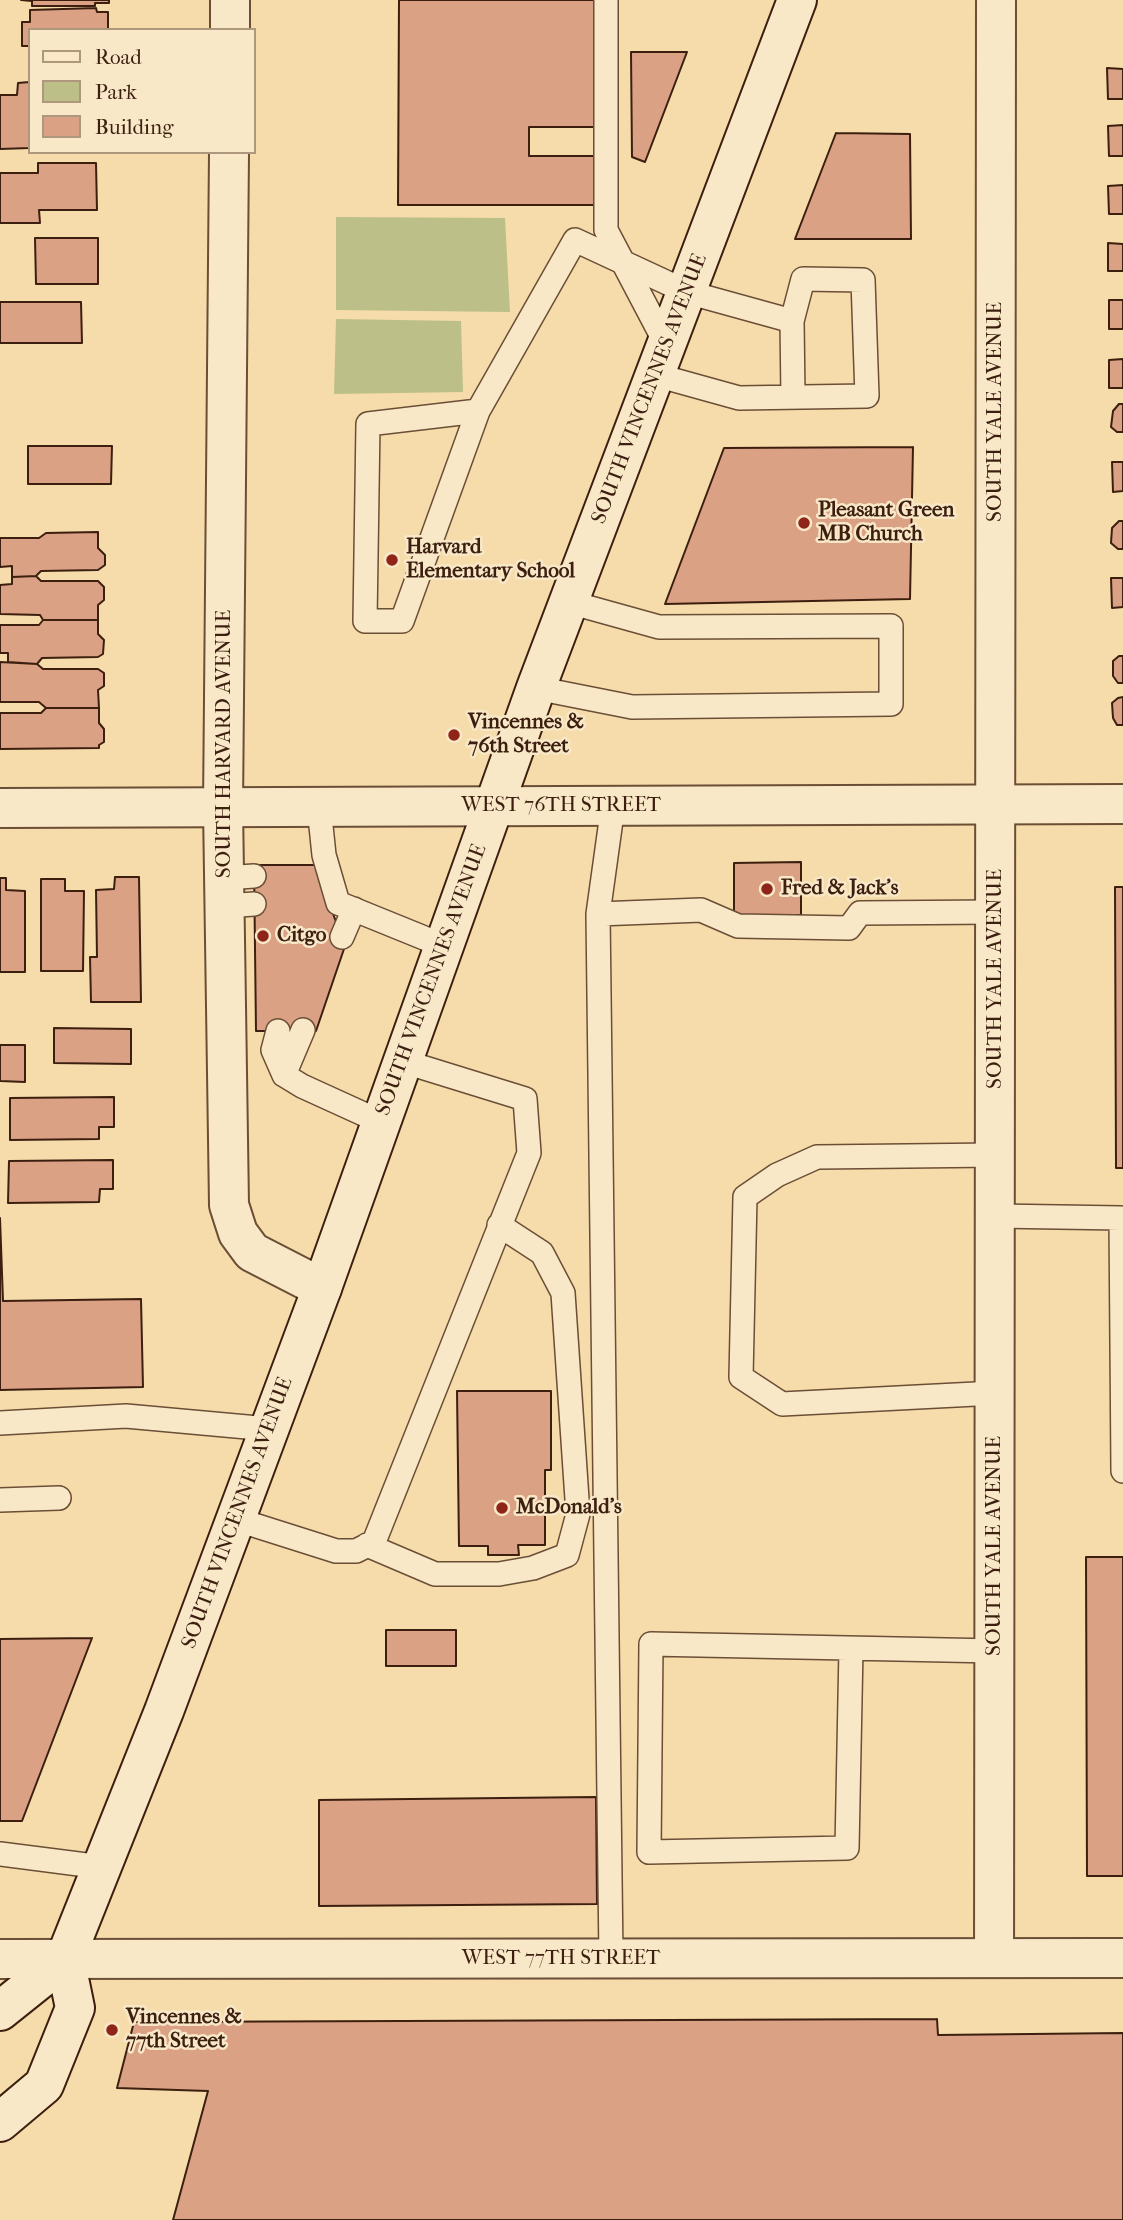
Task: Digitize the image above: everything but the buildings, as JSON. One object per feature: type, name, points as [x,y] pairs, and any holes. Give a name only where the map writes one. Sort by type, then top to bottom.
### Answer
[{"type":"street","points":[[230,0],[230,28]]},
{"type":"street","name":"SOUTH VINCENNES AVENUE","points":[[0,2011],[65,1959],[164,1711],[322,1288],[536,688],[797,0]]},
{"type":"street","name":"SOUTH YALE AVENUE","points":[[994,1958],[996,0]]},
{"type":"street","name":"SOUTH HARVARD AVENUE","points":[[229,154],[223,807],[239,891],[229,1205],[238,1233],[252,1252],[322,1288]]},
{"type":"street","name":"WEST 76TH STREET","points":[[0,808],[1123,804]]},
{"type":"street","name":"WEST 77TH STREET","points":[[0,1959],[1123,1958]]},
{"type":"street","points":[[0,2122],[44,2085],[75,2008],[65,1959]]},
{"type":"lane","points":[[606,0],[606,230],[623,262],[661,360],[739,398],[867,396],[863,280],[803,279],[792,321],[793,397]]},
{"type":"lane","points":[[478,411],[368,424],[365,621],[402,621],[478,411],[575,240],[687,292],[792,321]]},
{"type":"lane","points":[[536,688],[632,707],[891,704],[891,626],[659,627],[569,602]]},
{"type":"lane","points":[[611,1958],[598,914],[613,806]]},
{"type":"lane","points":[[319,807],[324,875],[340,905],[342,937]]},
{"type":"lane","points":[[340,905],[444,946]]},
{"type":"lane","points":[[598,914],[701,910],[738,926],[849,928],[860,913],[996,912]]},
{"type":"lane","points":[[278,1031],[274,1050],[285,1075],[302,1086],[381,1122]]},
{"type":"lane","points":[[285,1075],[303,1031]]},
{"type":"lane","points":[[235,1519],[336,1550],[356,1551],[373,1536],[529,1153],[526,1099],[402,1061]]},
{"type":"lane","points":[[995,1393],[782,1405],[741,1377],[745,1197],[777,1175],[817,1157],[996,1154]]},
{"type":"lane","points":[[996,1216],[1121,1218],[1123,1471]]},
{"type":"lane","points":[[373,1536],[435,1574],[499,1574],[533,1568],[568,1555],[578,1514],[563,1293],[542,1253],[499,1225]]},
{"type":"lane","points":[[0,1423],[126,1416],[269,1429]]},
{"type":"lane","points":[[0,1500],[59,1498]]},
{"type":"lane","points":[[850,1648],[847,1848],[649,1852],[651,1644],[850,1648],[995,1651]]},
{"type":"lane","points":[[0,1854],[102,1867]]},
{"type":"green space","points":[[336,217],[505,218],[510,312],[336,310]]},
{"type":"green space","points":[[336,319],[461,321],[463,392],[334,394]]},
{"type":"place","name":"Pleasant Green MB Church","points":[[804,523]]},
{"type":"place","name":"Harvard Elementary School","points":[[392,560]]},
{"type":"place","name":"Vincennes & 76th Street","points":[[454,735]]},
{"type":"place","name":"Fred & Jack's","points":[[767,889]]},
{"type":"place","name":"Citgo","points":[[263,936]]},
{"type":"place","name":"McDonald's","points":[[502,1508]]},
{"type":"place","name":"Vincennes & 77th Street","points":[[112,2030]]}]
